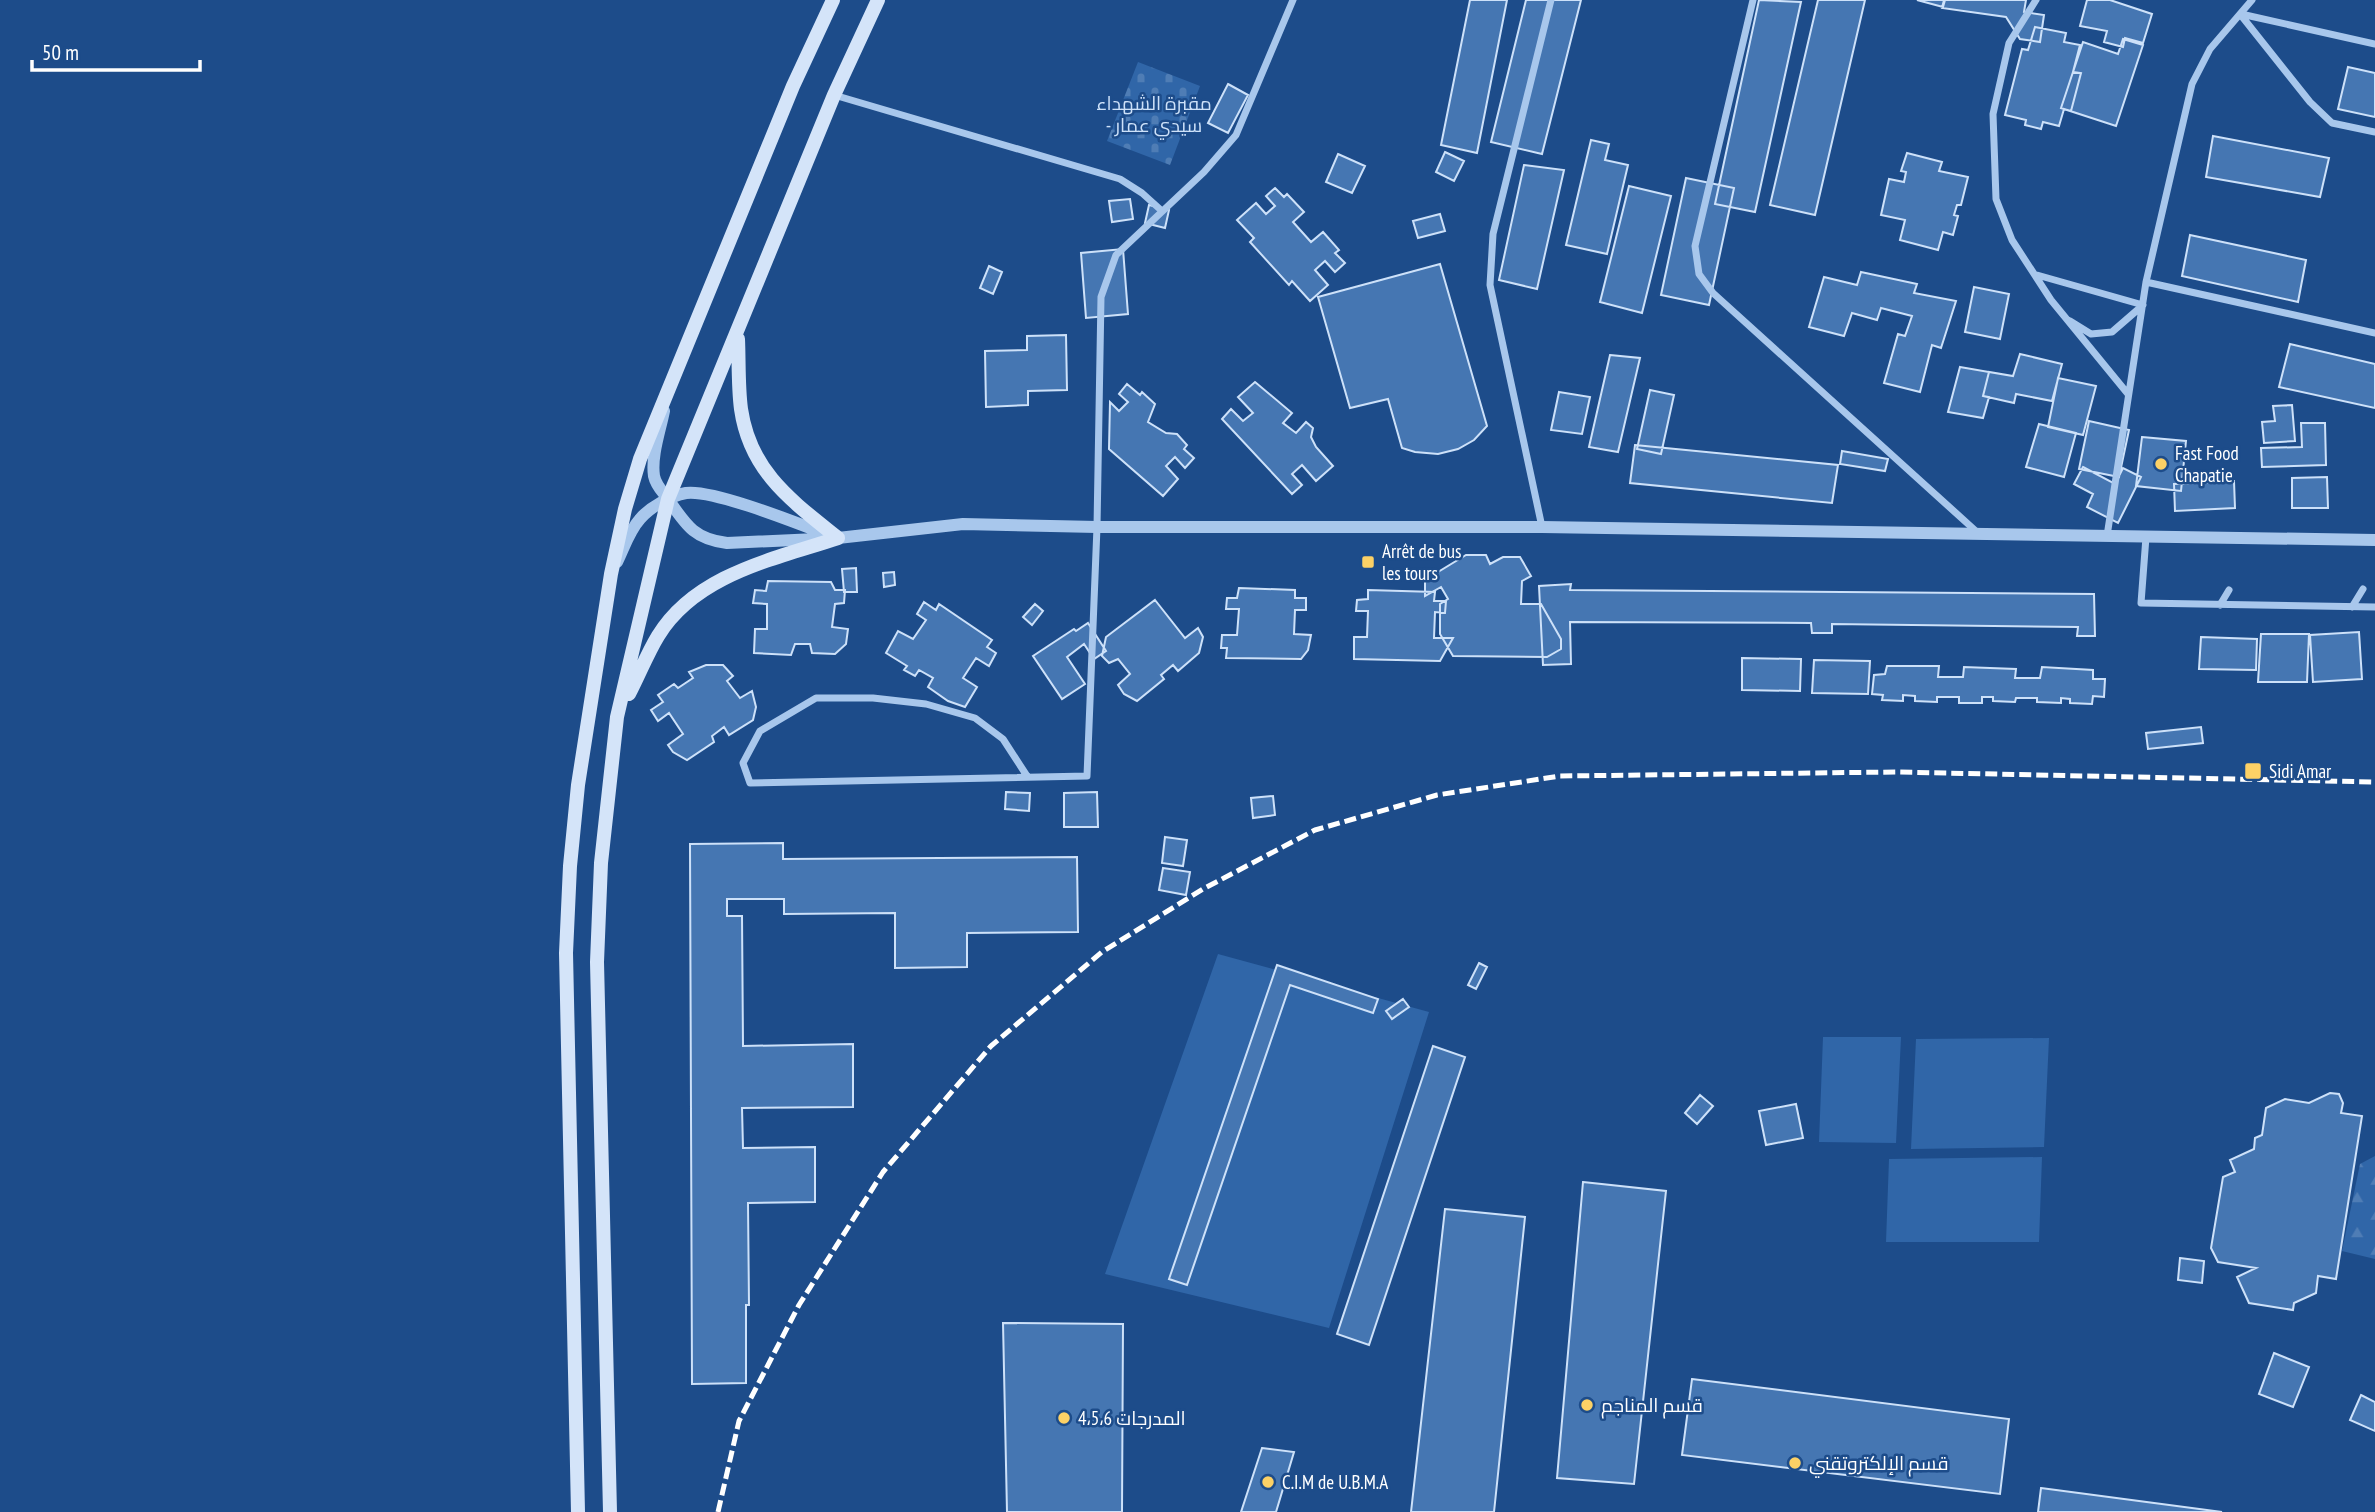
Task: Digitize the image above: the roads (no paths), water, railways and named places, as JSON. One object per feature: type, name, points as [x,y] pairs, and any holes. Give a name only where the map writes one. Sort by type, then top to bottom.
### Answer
[{"type":"main road","points":[[578,1512],[566,953],[570,866],[578,785],[611,574],[625,509],[640,459],[787,99],[833,0]]},
{"type":"main road","points":[[610,1512],[597,962],[601,863],[617,717],[668,499],[834,95],[878,0]]},
{"type":"main road","points":[[737,333],[741,409],[754,451],[765,471],[787,497],[838,538]]},
{"type":"main road","points":[[617,717],[658,635],[679,610],[707,588],[740,570],[838,538]]},
{"type":"street","points":[[1027,776],[1003,739],[975,718],[926,704],[873,698],[816,698],[760,731],[743,763],[750,783],[1087,776],[1097,527],[1101,298],[1116,256],[1203,173],[1236,135],[1293,0]]},
{"type":"street","points":[[1542,527],[1490,285],[1493,234],[1551,0]]},
{"type":"street","points":[[1753,0],[1695,246],[1699,274],[1713,293],[1978,534]]},
{"type":"street","points":[[2036,0],[2008,43],[1993,114],[1996,199],[2012,240],[2063,317],[2128,394]]},
{"type":"street","points":[[2107,536],[2146,282],[2192,84],[2210,49],[2252,0]]},
{"type":"street","points":[[2240,13],[2375,44]]},
{"type":"street","points":[[2240,13],[2310,102],[2332,123],[2375,132]]},
{"type":"street","points":[[834,95],[1120,179],[1142,193],[1162,211]]},
{"type":"street","points":[[2036,275],[2143,305]]},
{"type":"street","points":[[2146,282],[2375,333]]},
{"type":"street","points":[[2063,317],[2091,334],[2112,332],[2143,305]]},
{"type":"street","points":[[666,397],[654,473],[657,485],[691,530],[713,541],[727,543],[838,538],[963,524],[1097,527],[1542,527],[2375,540]]},
{"type":"street","points":[[611,574],[640,519],[668,499],[687,493],[715,497],[838,538]]},
{"type":"street","points":[[2146,537],[2141,603],[2375,607]]},
{"type":"street","points":[[2352,607],[2363,589]]},
{"type":"street","points":[[2220,604],[2229,590]]},
{"type":"railway","points":[[718,1512],[739,1421],[799,1305],[883,1172],[991,1046],[1102,952],[1203,889],[1315,830],[1437,795],[1560,776],[1896,772],[2375,782]]},
{"type":"place","name":"Fast Food Chapatie","points":[[2161,464]]},
{"type":"place","name":"Arrêt de bus les tours","points":[[1368,562]]},
{"type":"place","name":"Sidi Amar","points":[[2253,771]]},
{"type":"place","name":"قسم المناجم","points":[[1587,1405]]},
{"type":"place","name":"المدرجات 4،5،6","points":[[1064,1418]]},
{"type":"place","name":"قسم الإلكتروتقني","points":[[1795,1463]]},
{"type":"place","name":"C.I.M de U.B.M.A","points":[[1268,1482]]},
{"type":"park label","name":"مقبرة الشهداء - سيدي عمار","points":[[1154,114]]}]
